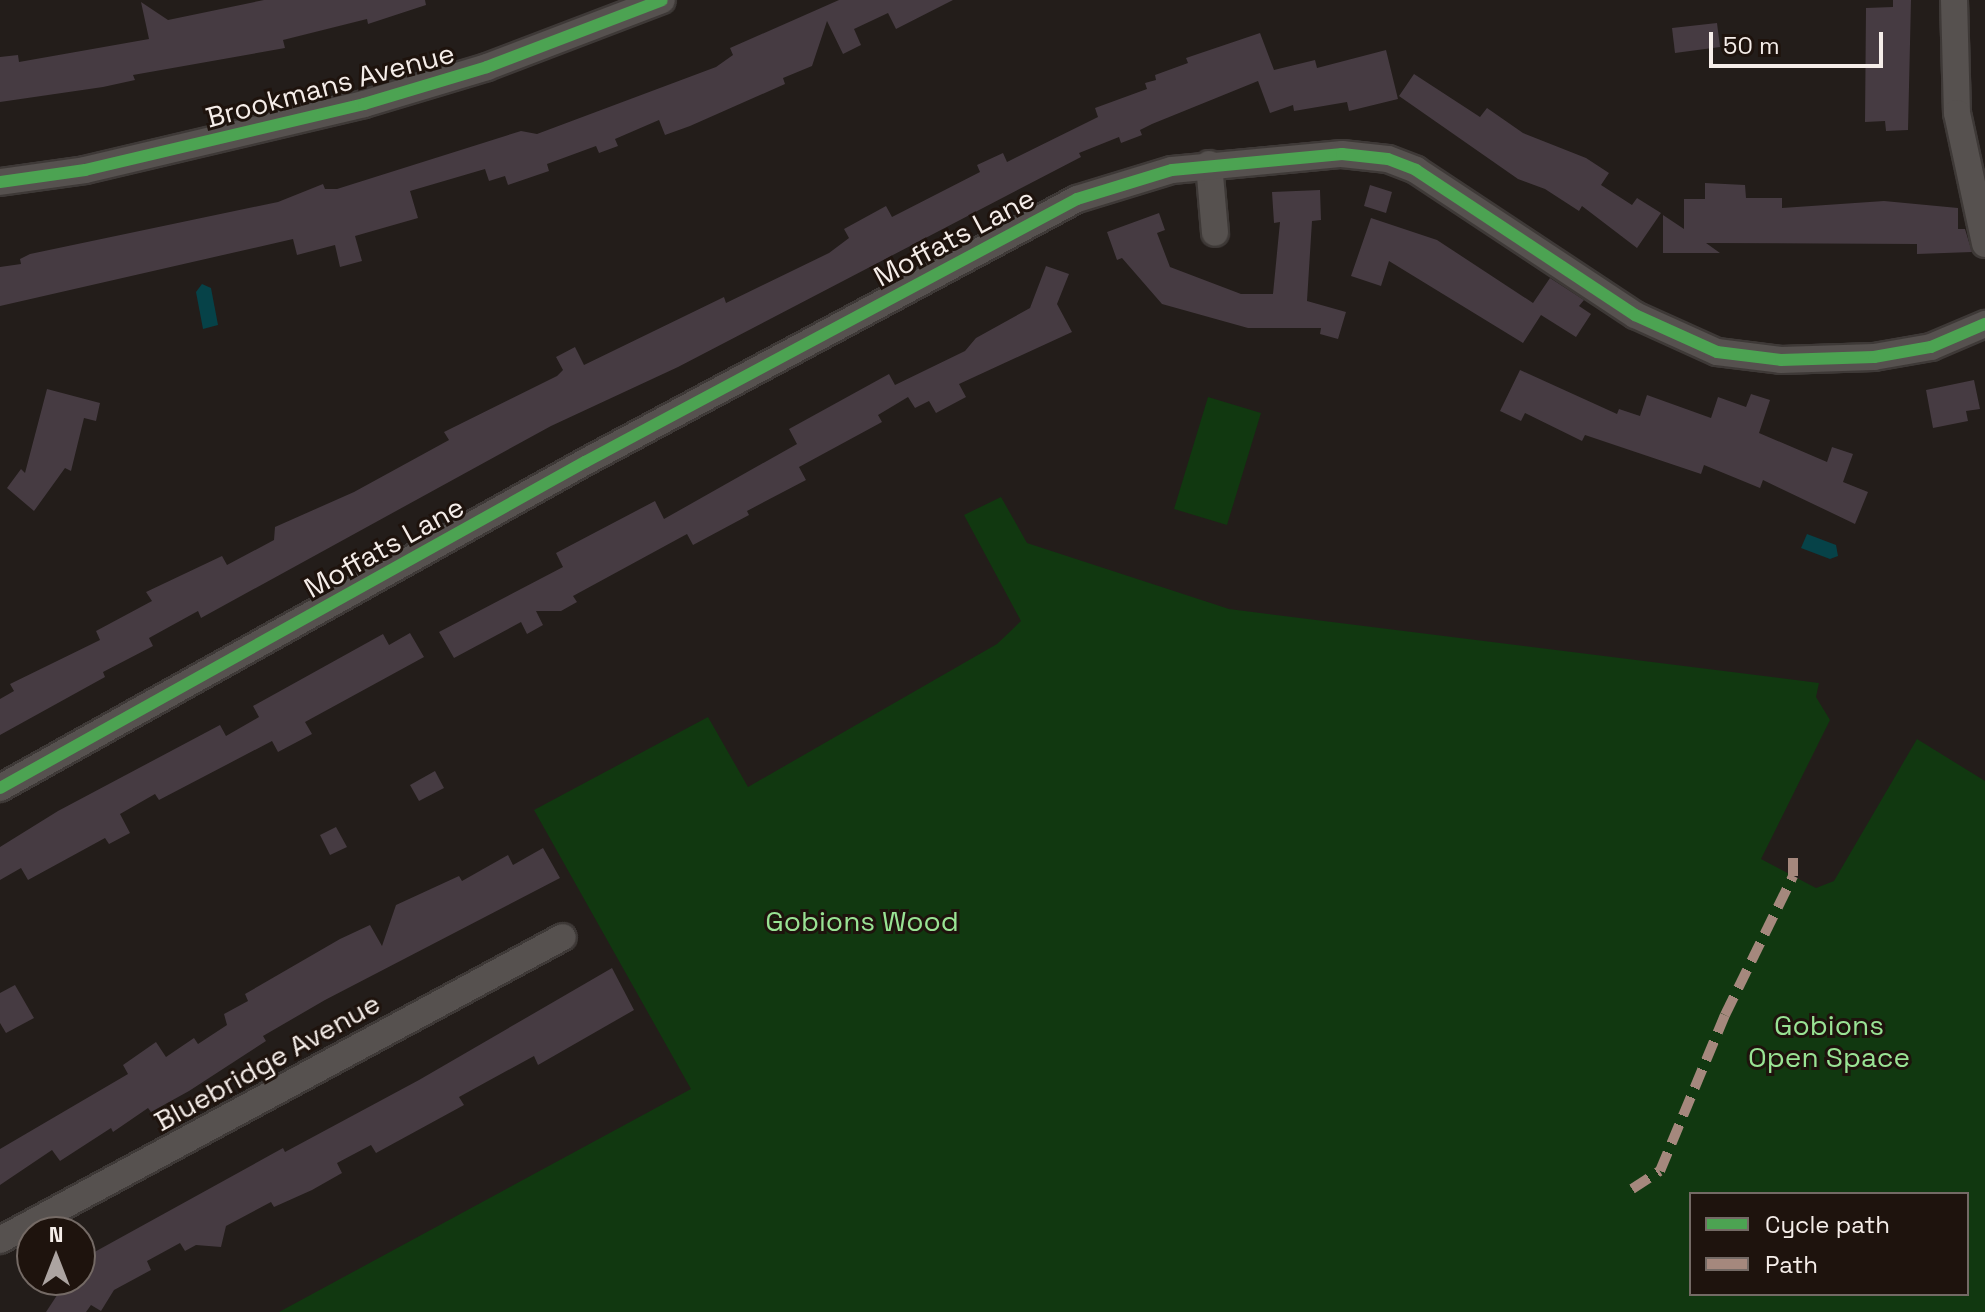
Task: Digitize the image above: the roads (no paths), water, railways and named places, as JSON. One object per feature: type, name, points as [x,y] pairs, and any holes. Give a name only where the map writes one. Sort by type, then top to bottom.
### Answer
[{"type":"street","name":"Brookmans Avenue","points":[[0,182],[160,154],[364,104],[487,67],[662,0]]},
{"type":"street","points":[[1954,0],[1957,113],[1985,244]]},
{"type":"street","name":"Moffats Lane","points":[[0,788],[585,462],[1077,199],[1122,182],[1209,164],[1342,154],[1388,159],[1416,170],[1635,315],[1717,352],[1781,360],[1874,357],[1931,347],[1985,324]]},
{"type":"street","points":[[1209,164],[1215,233]]},
{"type":"street","name":"Bluebridge Avenue","points":[[0,1240],[563,937]]},
{"type":"water","points":[[202,284],[211,288],[218,325],[203,329],[196,292]]},
{"type":"water","points":[[1807,534],[1836,545],[1838,556],[1830,559],[1801,548]]},
{"type":"park label","name":"Gobions Wood","points":[[862,921]]},
{"type":"park label","name":"Gobions Open Space","points":[[1829,1041]]}]
